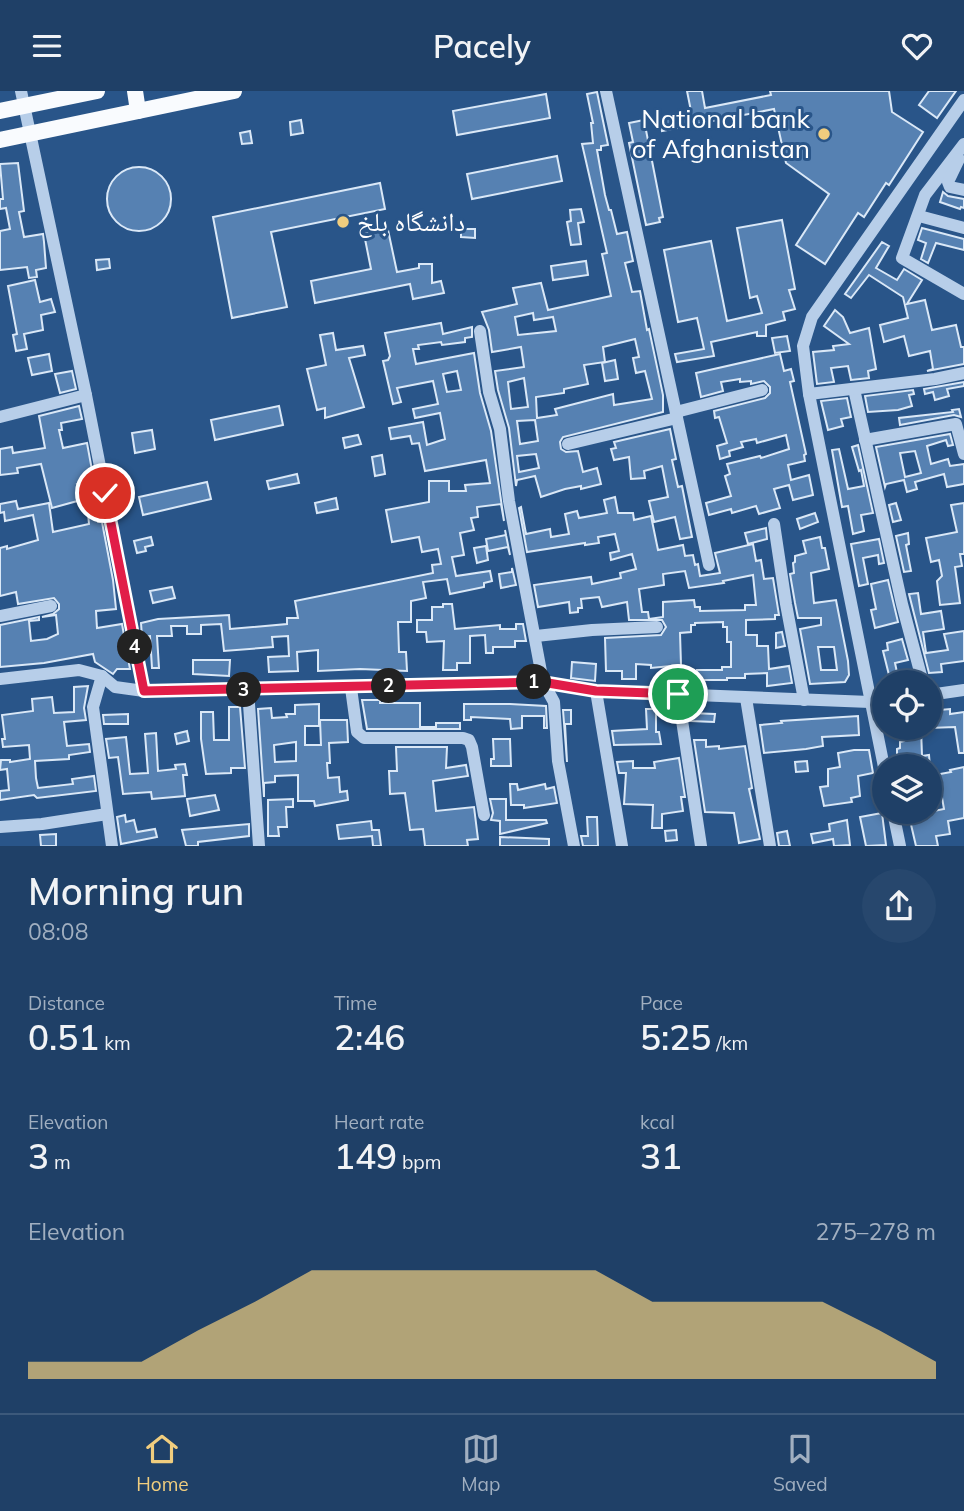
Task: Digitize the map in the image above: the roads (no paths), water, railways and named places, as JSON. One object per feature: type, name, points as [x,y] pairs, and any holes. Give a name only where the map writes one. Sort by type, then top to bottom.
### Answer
[{"type":"main road","points":[[0,111],[23,95],[97,91]]},
{"type":"main road","points":[[135,91],[138,111]]},
{"type":"main road","points":[[0,140],[234,91]]},
{"type":"street","points":[[606,91],[709,565]]},
{"type":"street","points":[[23,95],[144,691]]},
{"type":"street","points":[[881,754],[808,394],[803,346],[812,317],[964,100]]},
{"type":"street","points":[[961,147],[959,160],[948,182],[950,187],[964,190]]},
{"type":"street","points":[[961,147],[925,195],[902,258],[964,294]]},
{"type":"street","points":[[919,216],[964,228]]},
{"type":"street","points":[[480,331],[489,392],[500,429],[509,501],[536,636],[542,682],[554,702],[558,761],[574,846]]},
{"type":"street","points":[[808,394],[964,373]]},
{"type":"street","points":[[854,389],[920,670]]},
{"type":"street","points":[[568,444],[762,390]]},
{"type":"street","points":[[0,418],[86,395]]},
{"type":"street","points":[[865,440],[956,424],[964,454]]},
{"type":"street","points":[[774,524],[804,699]]},
{"type":"street","points":[[0,616],[51,607]]},
{"type":"street","points":[[536,636],[657,627]]},
{"type":"street","points":[[0,679],[79,670],[102,676],[115,687],[144,691],[542,682],[596,691],[870,702]]},
{"type":"street","points":[[102,676],[93,707],[112,846]]},
{"type":"street","points":[[351,688],[357,732],[364,738],[469,740],[484,815]]},
{"type":"street","points":[[248,690],[259,846]]},
{"type":"street","points":[[942,693],[964,690]]},
{"type":"street","points":[[596,691],[622,846]]},
{"type":"street","points":[[678,694],[701,846]]},
{"type":"street","points":[[746,698],[770,846]]},
{"type":"street","points":[[0,827],[107,814]]},
{"type":"street","points":[[895,824],[900,846]]},
{"type":"place","name":"National bank of Afghanistan","points":[[824,134]]},
{"type":"place","name":"دانشگاه بلخ","points":[[343,222]]}]
